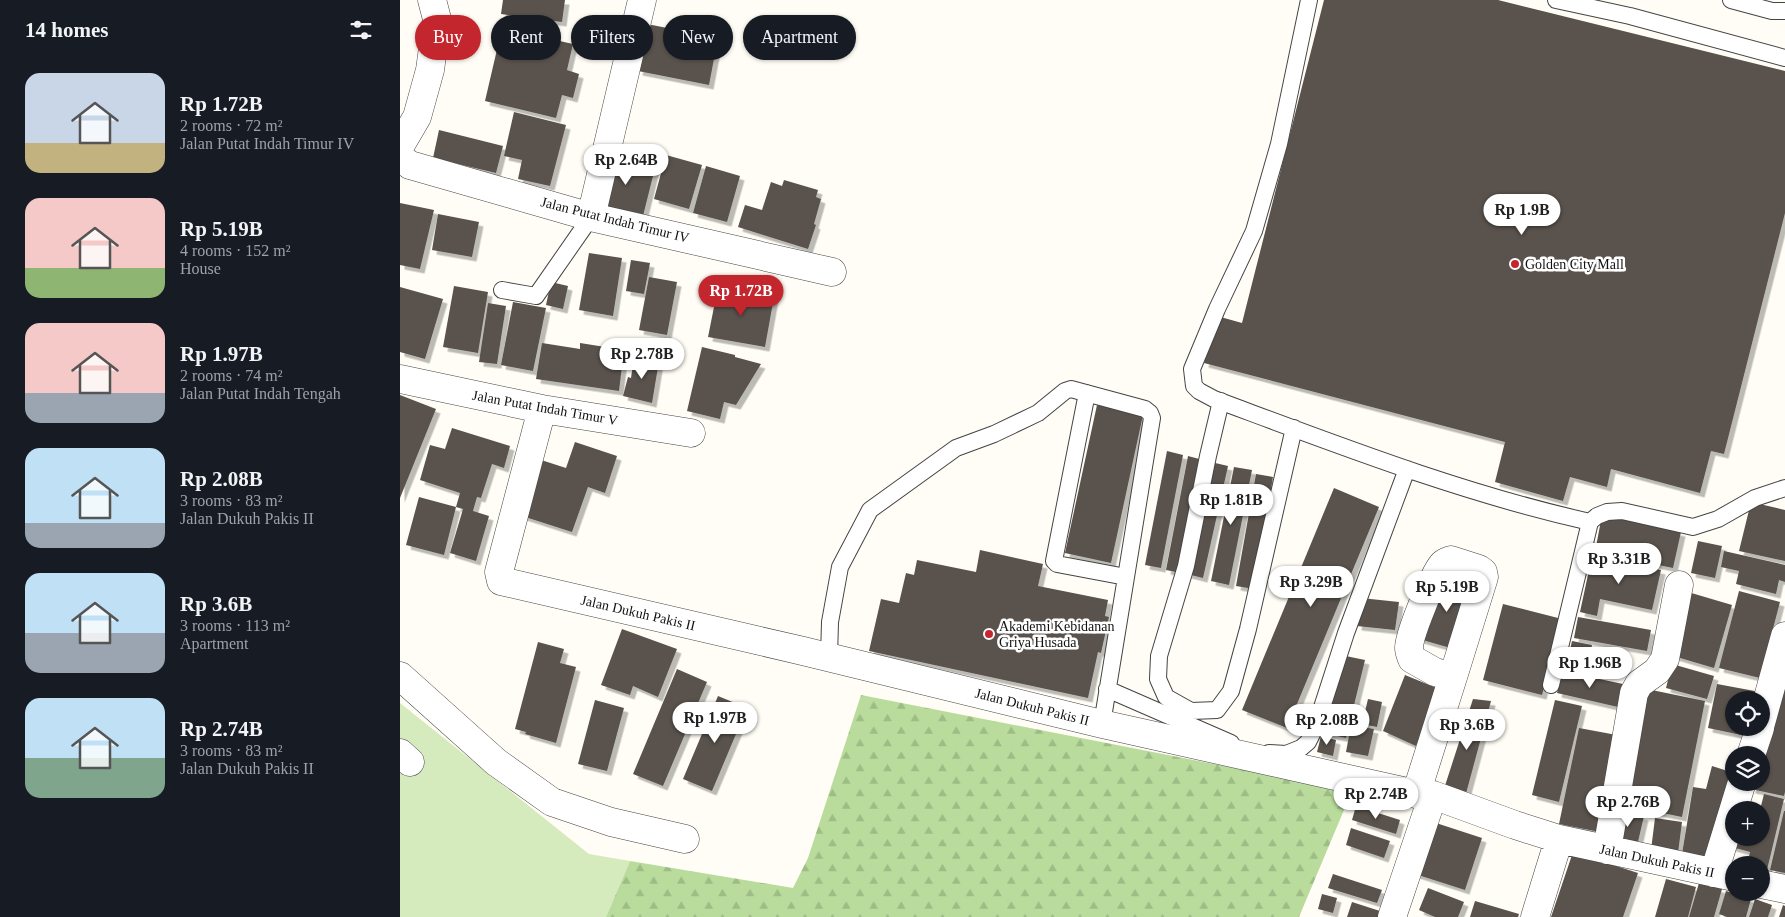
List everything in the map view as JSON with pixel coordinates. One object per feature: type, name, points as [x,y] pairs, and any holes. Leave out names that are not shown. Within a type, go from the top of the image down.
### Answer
[{"type":"street","points":[[400,146],[417,117],[430,70],[437,19],[432,0]]},
{"type":"street","points":[[591,217],[642,0]]},
{"type":"street","name":"Jalan Putat Indah Timur IV","points":[[400,158],[410,165],[591,217],[832,272]]},
{"type":"street","name":"Jalan Putat Indah Timur V","points":[[400,379],[542,410],[691,433]]},
{"type":"street","name":"Jalan Dukuh Pakis II","points":[[542,410],[499,572],[500,581],[829,657],[1102,724],[1424,795],[1558,839],[1724,875]]},
{"type":"street","points":[[1392,917],[1453,677],[1484,577],[1480,569],[1451,560],[1442,566],[1431,588],[1412,631],[1409,649],[1412,660],[1435,672],[1453,677]]},
{"type":"street","points":[[1607,850],[1634,693],[1639,684],[1657,671],[1665,660],[1679,585]]},
{"type":"street","points":[[1770,691],[1785,636]]},
{"type":"street","points":[[400,676],[496,762],[552,802],[611,822],[685,839]]},
{"type":"street","points":[[1724,875],[1740,791]]},
{"type":"street","points":[[1535,917],[1558,839]]},
{"type":"street","points":[[1770,886],[1785,889]]},
{"type":"lane","points":[[1309,0],[1278,144],[1254,231],[1192,369],[1194,386],[1199,391],[1221,401],[1472,492],[1540,511],[1590,522]]},
{"type":"lane","points":[[1556,0],[1630,16],[1785,58]]},
{"type":"lane","points":[[1731,0],[1772,11],[1785,11]]},
{"type":"lane","points":[[502,290],[536,296],[591,217]]},
{"type":"lane","points":[[829,657],[830,622],[840,567],[870,510],[956,448],[994,434],[1038,413],[1067,389],[1087,393],[1145,409],[1152,418],[1102,724]]},
{"type":"lane","points":[[1087,393],[1054,561],[1057,564],[1126,577]]},
{"type":"lane","points":[[1221,401],[1186,566],[1159,656],[1158,679],[1166,697],[1191,711],[1217,710],[1231,691],[1248,629],[1294,428]]},
{"type":"lane","points":[[1108,690],[1229,742],[1272,753],[1286,754],[1301,748],[1308,742],[1316,726],[1346,633],[1407,469]]},
{"type":"lane","points":[[1551,685],[1590,522],[1597,516],[1607,512],[1622,511],[1693,527],[1718,520],[1755,498],[1785,488]]},
{"type":"green space","points":[[861,695],[1352,791],[1299,917],[606,917],[630,861],[793,888],[808,858]]},
{"type":"green space","points":[[400,703],[589,854],[630,861],[606,917],[400,917]]},
{"type":"building","points":[[503,0],[565,0],[562,22],[561,15],[501,14]]},
{"type":"building","name":"Golden City Mall","points":[[1324,0],[1498,0],[1785,71],[1785,213],[1724,454],[1711,451],[1700,493],[1611,469],[1607,487],[1570,477],[1563,501],[1495,482],[1505,442],[1204,363],[1217,316],[1242,323]]},
{"type":"building","points":[[653,25],[663,27],[663,60],[714,60],[709,85],[638,71],[640,60],[653,60]]},
{"type":"building","points":[[561,41],[571,44],[567,70],[579,74],[573,98],[562,95],[556,118],[485,101],[495,60],[561,60]]},
{"type":"building","points":[[514,112],[566,125],[550,186],[518,179],[522,160],[504,156]]},
{"type":"building","points":[[439,130],[503,146],[496,173],[433,158]]},
{"type":"building","points":[[666,155],[702,165],[689,209],[654,199]]},
{"type":"building","points":[[608,157],[655,168],[643,216],[597,205]]},
{"type":"building","points":[[706,166],[740,176],[727,222],[693,213]]},
{"type":"building","points":[[784,180],[818,190],[816,197],[821,199],[814,224],[816,225],[808,249],[738,227],[745,205],[762,210],[771,182],[782,186]]},
{"type":"building","points":[[400,203],[434,210],[420,269],[400,265]]},
{"type":"building","points":[[438,214],[479,222],[472,257],[432,250]]},
{"type":"building","points":[[589,253],[622,258],[613,316],[579,310]]},
{"type":"building","points":[[631,260],[650,263],[644,294],[626,291]]},
{"type":"building","points":[[649,277],[677,282],[667,335],[639,330]]},
{"type":"building","points":[[551,282],[568,286],[563,309],[546,305]]},
{"type":"building","points":[[454,286],[488,292],[478,353],[443,347]]},
{"type":"building","points":[[400,287],[443,299],[425,359],[400,352]]},
{"type":"building","points":[[718,287],[774,297],[765,347],[708,337]]},
{"type":"building","points":[[513,302],[546,308],[533,371],[501,365]]},
{"type":"building","points":[[488,303],[506,306],[497,364],[479,362]]},
{"type":"building","points":[[542,343],[580,349],[580,343],[624,350],[619,391],[536,379]]},
{"type":"building","points":[[702,347],[761,364],[736,405],[724,402],[720,419],[687,411]]},
{"type":"building","points":[[634,357],[659,361],[652,403],[623,396],[628,377],[631,378]]},
{"type":"building","points":[[400,395],[436,409],[400,498]]},
{"type":"building","points":[[1097,405],[1143,415],[1111,563],[1065,553]]},
{"type":"building","points":[[452,428],[510,446],[504,468],[492,464],[481,498],[477,497],[473,511],[489,516],[476,561],[450,553],[463,509],[456,507],[460,493],[420,480],[430,445],[445,449]]},
{"type":"building","points":[[575,442],[617,456],[605,493],[588,487],[572,532],[519,515],[538,459],[566,468]]},
{"type":"building","points":[[1167,451],[1183,455],[1161,568],[1145,565]]},
{"type":"building","points":[[1188,456],[1203,460],[1181,573],[1166,570]]},
{"type":"building","points":[[1211,462],[1228,466],[1203,578],[1187,574]]},
{"type":"building","points":[[1234,467],[1252,470],[1229,585],[1211,581]]},
{"type":"building","points":[[1256,474],[1273,477],[1254,589],[1236,586]]},
{"type":"building","points":[[1334,488],[1379,507],[1287,728],[1242,710]]},
{"type":"building","points":[[419,497],[456,507],[444,555],[406,545]]},
{"type":"building","points":[[1751,502],[1785,510],[1785,561],[1739,551]]},
{"type":"building","points":[[1602,515],[1681,532],[1673,568],[1595,552]]},
{"type":"building","points":[[1698,541],[1722,546],[1715,578],[1691,573]]},
{"type":"building","name":"Akademi Kebidanan Griya Husada","points":[[980,550],[1043,564],[1038,586],[1108,600],[1105,616],[1109,617],[1101,653],[1098,652],[1088,698],[869,651],[881,599],[899,603],[906,573],[914,575],[917,560],[976,572]]},
{"type":"building","points":[[1724,551],[1785,565],[1785,582],[1779,580],[1776,594],[1736,584],[1739,571],[1721,567]]},
{"type":"building","points":[[1592,556],[1661,570],[1652,610],[1600,599],[1597,616],[1580,612]]},
{"type":"building","points":[[1441,577],[1473,587],[1454,649],[1419,639]]},
{"type":"building","points":[[1739,591],[1780,602],[1760,678],[1719,668]]},
{"type":"building","points":[[1688,592],[1732,605],[1714,668],[1670,655]]},
{"type":"building","points":[[1361,598],[1399,602],[1395,630],[1357,626]]},
{"type":"building","points":[[1503,604],[1562,619],[1542,695],[1483,680]]},
{"type":"building","points":[[1578,617],[1651,630],[1647,651],[1574,638]]},
{"type":"building","points":[[622,629],[677,649],[658,697],[633,686],[630,695],[601,685]]},
{"type":"building","points":[[1572,641],[1592,645],[1586,673],[1566,669]]},
{"type":"building","points":[[538,642],[564,649],[560,663],[576,667],[556,743],[525,734],[526,732],[515,729]]},
{"type":"building","points":[[1341,655],[1365,660],[1346,738],[1323,733]]},
{"type":"building","points":[[1672,664],[1714,676],[1707,699],[1666,688]]},
{"type":"building","points":[[1785,664],[1784,796],[1760,791],[1770,791],[1770,746],[1763,746],[1766,736],[1770,736],[1770,721]]},
{"type":"building","points":[[677,669],[707,682],[663,786],[633,774]]},
{"type":"building","points":[[1562,671],[1623,684],[1618,707],[1557,693]]},
{"type":"building","points":[[1405,675],[1439,689],[1416,746],[1383,731]]},
{"type":"building","points":[[1717,684],[1755,691],[1725,691],[1725,732],[1708,728]]},
{"type":"building","points":[[1642,688],[1705,701],[1682,817],[1618,804]]},
{"type":"building","points":[[718,696],[747,708],[712,791],[683,779]]},
{"type":"building","points":[[1368,699],[1382,702],[1377,727],[1362,724]]},
{"type":"building","points":[[1473,699],[1491,701],[1464,801],[1442,795]]},
{"type":"building","points":[[595,700],[624,708],[607,771],[578,764]]},
{"type":"building","points":[[1555,700],[1582,706],[1559,802],[1532,795]]},
{"type":"building","points":[[1351,725],[1374,729],[1368,756],[1346,752]]},
{"type":"building","points":[[1579,728],[1622,736],[1605,833],[1559,824]]},
{"type":"building","points":[[1321,736],[1336,740],[1333,756],[1317,752]]},
{"type":"building","points":[[1712,766],[1725,770],[1725,791],[1729,791],[1727,801],[1725,801],[1725,808],[1712,859],[1682,854],[1693,787],[1706,789]]},
{"type":"building","points":[[1764,794],[1784,799],[1770,857],[1749,856],[1750,852],[1728,846],[1770,846],[1770,801],[1762,801]]},
{"type":"building","points":[[1356,806],[1400,820],[1396,834],[1352,820]]},
{"type":"building","points":[[1618,811],[1644,816],[1637,846],[1611,841]]},
{"type":"building","points":[[1784,811],[1785,811],[1785,873],[1770,870]]},
{"type":"building","points":[[1655,818],[1682,822],[1678,853],[1651,850]]},
{"type":"building","points":[[1433,822],[1482,838],[1465,890],[1415,874]]},
{"type":"building","points":[[1351,828],[1390,841],[1384,858],[1346,845]]},
{"type":"building","points":[[1573,852],[1638,873],[1623,917],[1551,917]]},
{"type":"building","points":[[1333,874],[1382,890],[1377,903],[1328,888]]},
{"type":"building","points":[[1666,879],[1696,887],[1688,917],[1655,917]]},
{"type":"building","points":[[1699,883],[1722,889],[1714,917],[1689,917]]},
{"type":"building","points":[[1428,888],[1464,902],[1458,917],[1435,917],[1419,910]]},
{"type":"building","points":[[1322,894],[1337,898],[1333,913],[1318,909]]},
{"type":"building","points":[[1725,894],[1725,901],[1750,901],[1746,917],[1727,917],[1719,914]]},
{"type":"building","points":[[1475,901],[1519,914],[1518,917],[1470,917]]},
{"type":"building","points":[[1754,901],[1772,905],[1768,917],[1749,917]]},
{"type":"building","points":[[1352,902],[1383,912],[1382,917],[1347,917]]},
{"type":"building","points":[[1783,905],[1785,906],[1785,917],[1779,917]]},
{"type":"place","name":"Golden City Mall","points":[[1515,264]]},
{"type":"place","name":"Akademi Kebidanan Griya Husada","points":[[989,634]]}]
